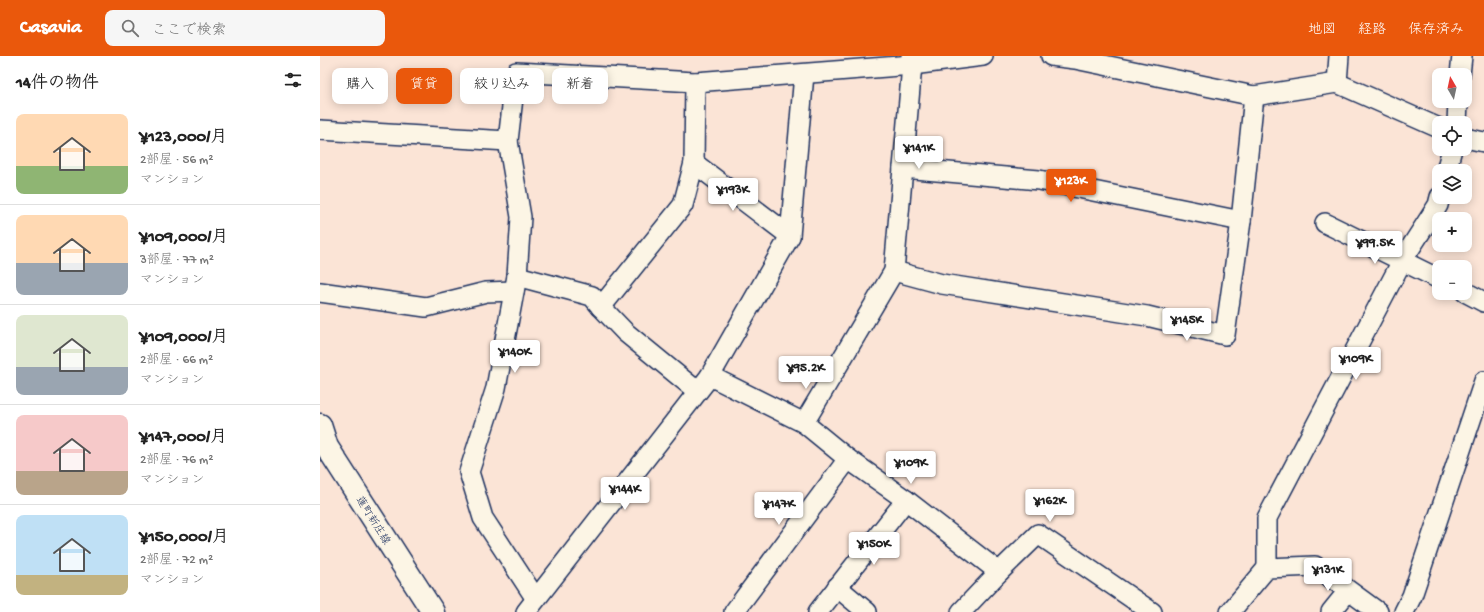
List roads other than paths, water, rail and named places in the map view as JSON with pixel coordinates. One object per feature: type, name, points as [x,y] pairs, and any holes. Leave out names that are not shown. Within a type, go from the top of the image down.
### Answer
[{"type":"main road","name":"蓮町新庄線","points":[[320,425],[327,447],[433,612]]},
{"type":"street","points":[[804,74],[790,236],[710,376],[531,605],[483,518],[469,472],[496,388],[516,283],[521,217],[508,141],[516,64],[695,82],[804,74],[912,60],[983,56]]},
{"type":"street","points":[[1050,56],[1075,59],[1254,96],[1337,83],[1432,125]]},
{"type":"street","points":[[1337,83],[1339,56]]},
{"type":"street","points":[[1461,68],[1462,56]]},
{"type":"street","points":[[804,424],[894,271],[904,168],[912,60]]},
{"type":"street","points":[[601,307],[683,206],[694,163],[695,82]]},
{"type":"street","points":[[894,271],[942,284],[1147,316],[1225,335],[1241,221],[1254,96]]},
{"type":"street","points":[[320,130],[508,141]]},
{"type":"street","points":[[1472,139],[1484,142]]},
{"type":"street","points":[[694,163],[790,236]]},
{"type":"street","points":[[904,168],[1039,180],[1241,221]]},
{"type":"street","points":[[1230,612],[1267,568],[1266,518],[1402,260],[1438,204]]},
{"type":"street","points":[[1325,223],[1432,275]]},
{"type":"street","points":[[320,292],[426,307],[516,283],[592,296],[625,332],[697,391]]},
{"type":"street","points":[[1472,296],[1484,302]]},
{"type":"street","points":[[710,376],[804,424],[848,459],[906,500],[999,572]]},
{"type":"street","points":[[1404,612],[1412,596],[1484,381]]},
{"type":"street","points":[[734,612],[848,459]]},
{"type":"street","points":[[818,612],[906,500]]},
{"type":"street","points":[[961,612],[1038,534],[1146,610]]},
{"type":"street","points":[[1267,568],[1315,566],[1378,612]]},
{"type":"street","points":[[837,588],[867,612]]},
{"type":"street","points":[[1331,612],[1348,591]]}]
